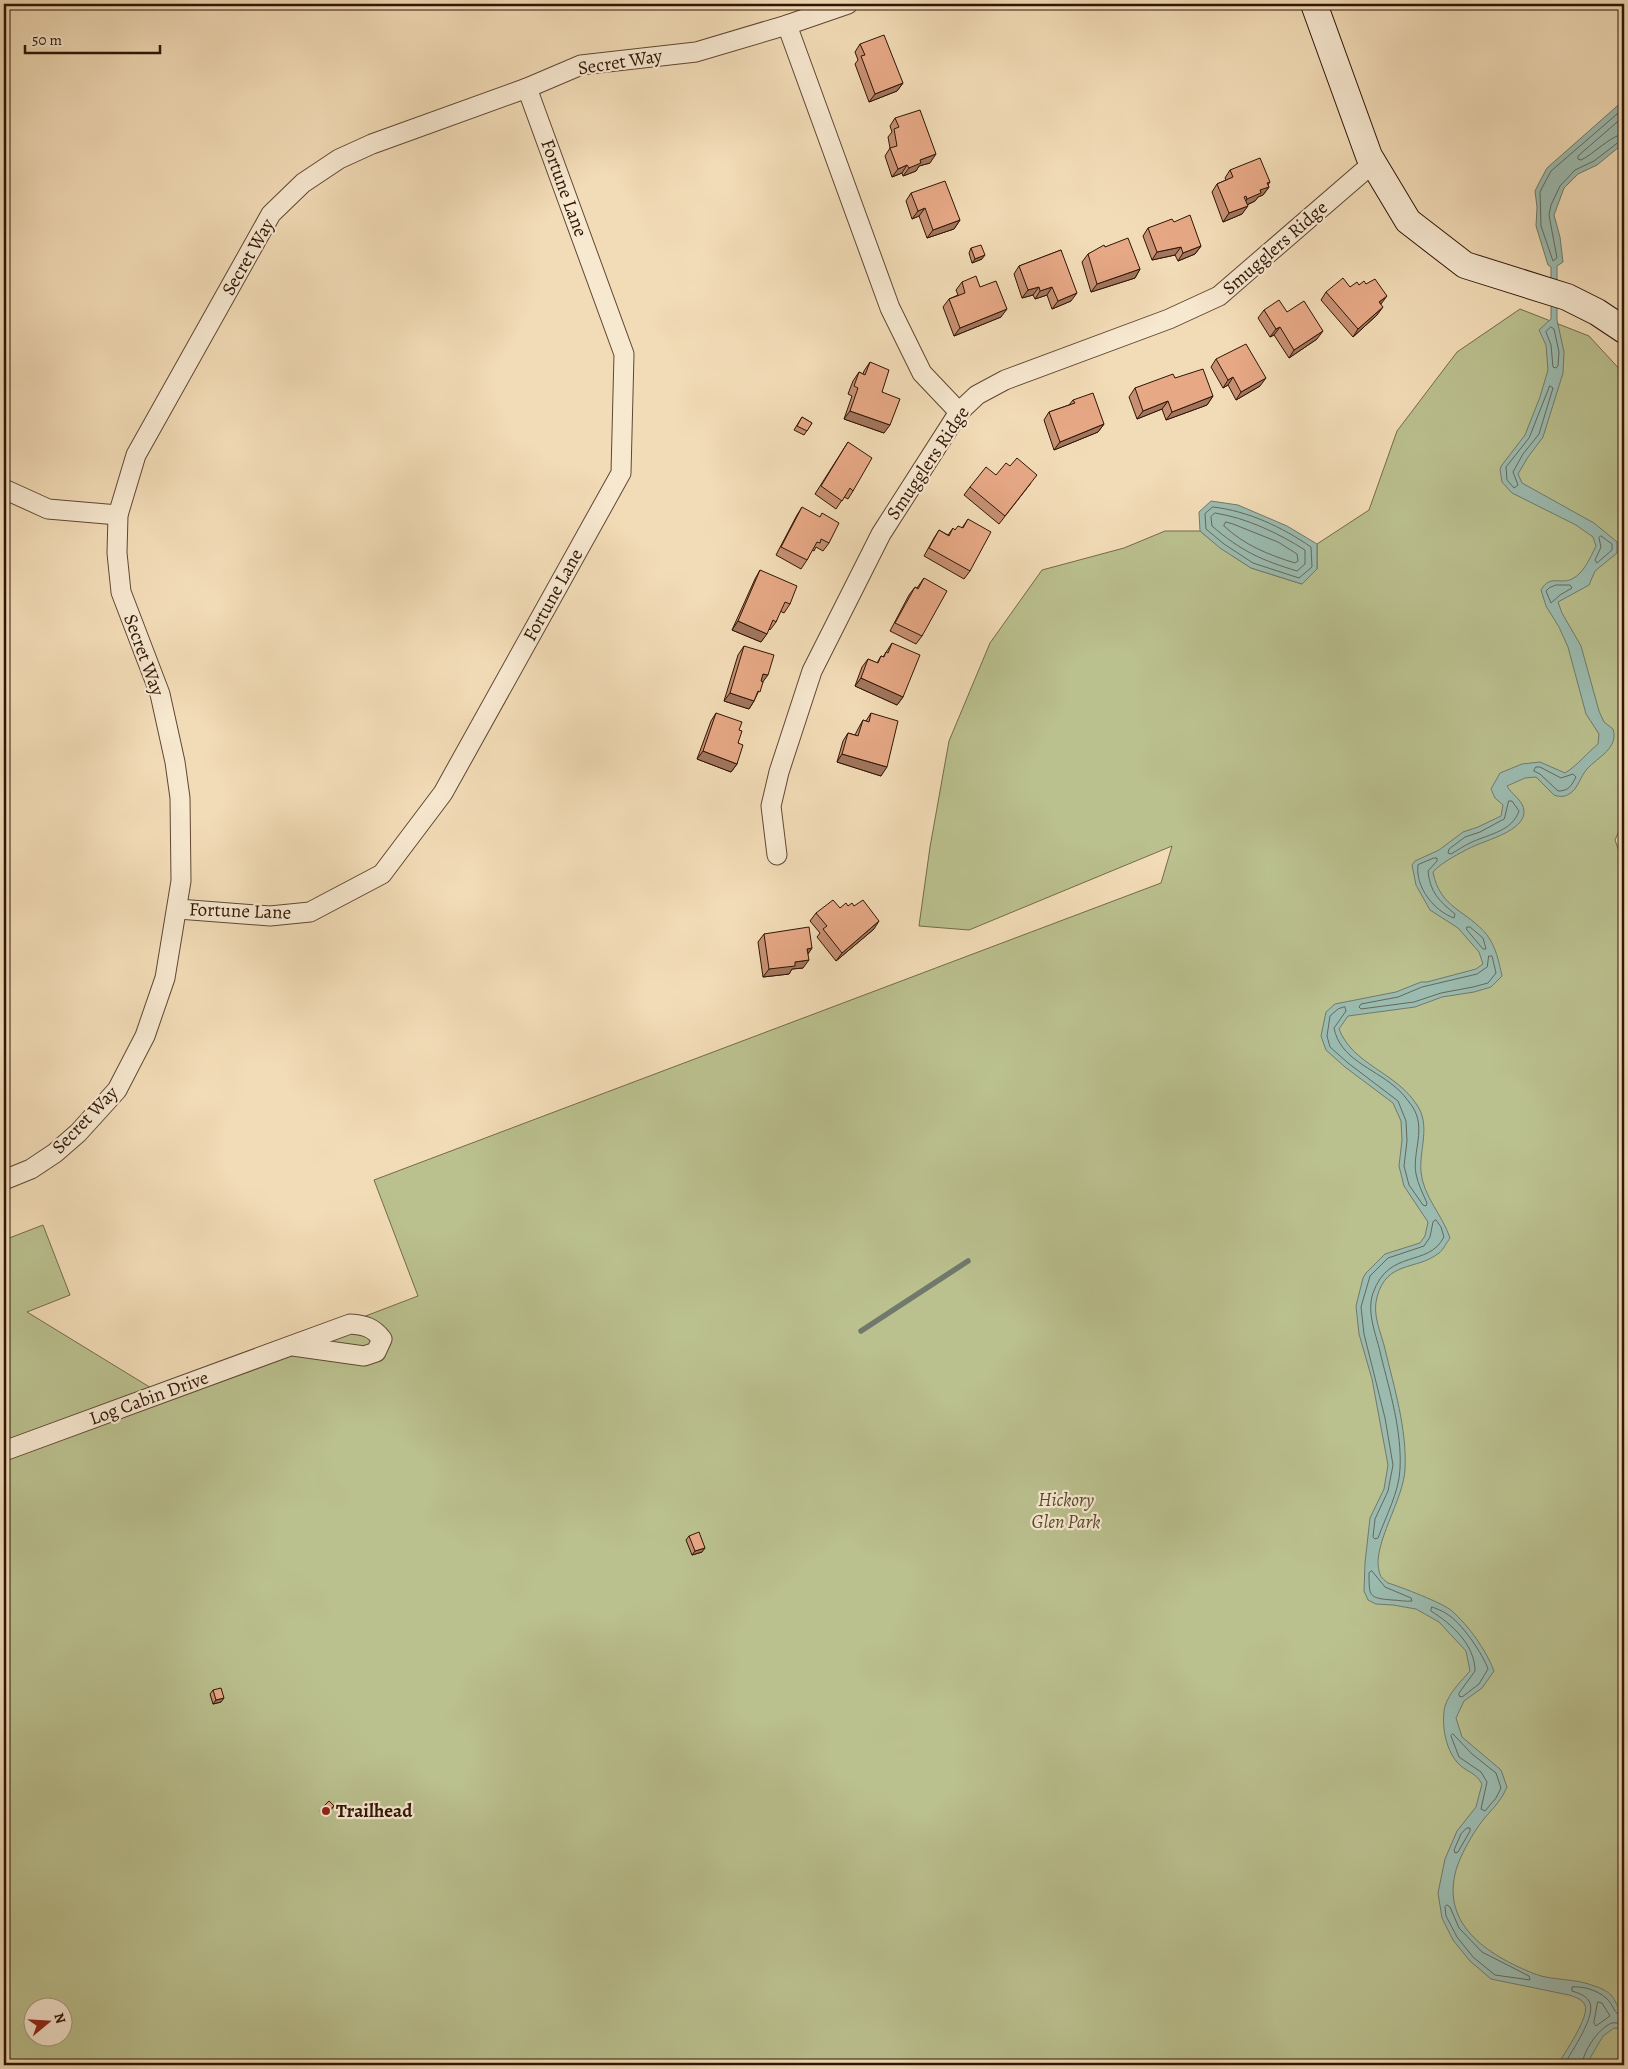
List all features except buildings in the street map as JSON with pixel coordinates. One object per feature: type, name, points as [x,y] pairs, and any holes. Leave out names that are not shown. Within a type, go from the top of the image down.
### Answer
[{"type":"street","name":"Secret Way","points":[[4,1180],[31,1169],[55,1153],[78,1133],[118,1090],[145,1036],[165,978],[178,909],[181,881],[180,798],[175,762],[160,694],[121,592],[117,552],[118,516],[136,455],[271,214],[303,183],[339,159],[372,144],[527,88],[581,65],[696,52],[787,25],[848,4]]},
{"type":"street","points":[[1314,4],[1369,156],[1408,221],[1466,265],[1567,297],[1597,312],[1624,330]]},
{"type":"street","points":[[787,25],[890,308],[922,373],[959,412]]},
{"type":"street","name":"Fortune Lane","points":[[178,909],[270,916],[310,912],[382,874],[443,793],[621,473],[624,354],[527,88]]},
{"type":"street","name":"Smugglers Ridge","points":[[777,855],[770,806],[779,772],[812,671],[881,534],[959,412],[977,395],[1004,380],[1170,319],[1219,296],[1373,163]]},
{"type":"street","points":[[4,489],[48,509],[118,516]]},
{"type":"street","name":"Log Cabin Drive","points":[[4,1451],[293,1346]]},
{"type":"green space","name":"Hickory Glen Park","points":[[1520,309],[1589,336],[1624,374],[1624,820],[1615,840],[1624,865],[1624,2065],[4,2065],[4,1240],[43,1225],[70,1295],[27,1312],[161,1394],[418,1296],[374,1180],[1161,883],[1172,846],[969,930],[919,926],[930,847],[949,741],[990,643],[1042,570],[1124,548],[1165,531],[1200,531],[1251,568],[1302,584],[1317,569],[1317,544],[1369,510],[1397,431],[1457,352]]},
{"type":"water","points":[[1624,100],[1624,143],[1597,165],[1578,174],[1564,188],[1554,215],[1560,237],[1563,262],[1557,266],[1557,320],[1564,352],[1563,373],[1543,437],[1518,474],[1522,483],[1594,523],[1617,542],[1617,553],[1595,571],[1589,585],[1558,602],[1562,613],[1581,646],[1599,711],[1604,722],[1613,729],[1613,742],[1606,752],[1587,769],[1575,789],[1567,795],[1554,795],[1536,777],[1525,778],[1507,786],[1523,807],[1523,818],[1518,824],[1504,834],[1457,855],[1433,872],[1442,894],[1448,902],[1479,927],[1493,944],[1502,976],[1491,987],[1474,992],[1442,997],[1415,1007],[1348,1016],[1339,1029],[1354,1051],[1398,1084],[1417,1105],[1421,1113],[1424,1129],[1421,1163],[1423,1181],[1429,1198],[1450,1238],[1439,1253],[1430,1259],[1403,1268],[1388,1277],[1377,1297],[1376,1310],[1399,1408],[1405,1454],[1405,1469],[1400,1494],[1380,1548],[1378,1560],[1380,1573],[1382,1578],[1388,1583],[1431,1600],[1452,1611],[1476,1639],[1494,1671],[1482,1688],[1464,1701],[1456,1718],[1462,1737],[1501,1770],[1507,1787],[1498,1803],[1477,1828],[1460,1859],[1453,1885],[1454,1903],[1460,1920],[1471,1934],[1500,1957],[1535,1974],[1549,1978],[1587,1983],[1601,1988],[1611,1995],[1624,2013],[1624,2029],[1614,2028],[1603,2036],[1586,2065],[1558,2065],[1584,2018],[1586,2011],[1584,2003],[1578,1998],[1569,1995],[1491,1979],[1470,1961],[1453,1940],[1442,1918],[1438,1893],[1445,1859],[1457,1831],[1476,1807],[1482,1784],[1476,1776],[1460,1765],[1453,1756],[1447,1743],[1444,1727],[1445,1706],[1449,1696],[1470,1671],[1466,1651],[1439,1622],[1416,1609],[1376,1604],[1368,1600],[1364,1591],[1370,1518],[1384,1489],[1388,1465],[1372,1379],[1359,1334],[1356,1306],[1366,1273],[1385,1254],[1420,1243],[1425,1236],[1428,1222],[1404,1186],[1399,1166],[1402,1140],[1401,1121],[1393,1103],[1345,1067],[1326,1050],[1321,1036],[1326,1012],[1335,1004],[1396,992],[1421,982],[1476,969],[1483,964],[1479,952],[1458,928],[1430,910],[1416,885],[1412,865],[1415,861],[1439,850],[1463,832],[1501,816],[1503,805],[1495,798],[1491,789],[1500,773],[1522,764],[1540,762],[1565,773],[1598,744],[1599,734],[1586,714],[1568,647],[1559,627],[1546,606],[1541,590],[1548,582],[1568,581],[1580,573],[1596,546],[1593,537],[1576,525],[1512,493],[1502,482],[1500,469],[1525,435],[1548,370],[1546,345],[1539,330],[1551,319],[1551,267],[1548,265],[1536,226],[1537,207],[1535,191],[1547,168]]},
{"type":"water","points":[[1211,501],[1238,505],[1287,526],[1317,544],[1317,569],[1302,584],[1251,568],[1220,548],[1200,531],[1199,512]]},
{"type":"waterway","points":[[861,1331],[968,1261]]},
{"type":"place","name":"Trailhead","points":[[326,1811]]}]
